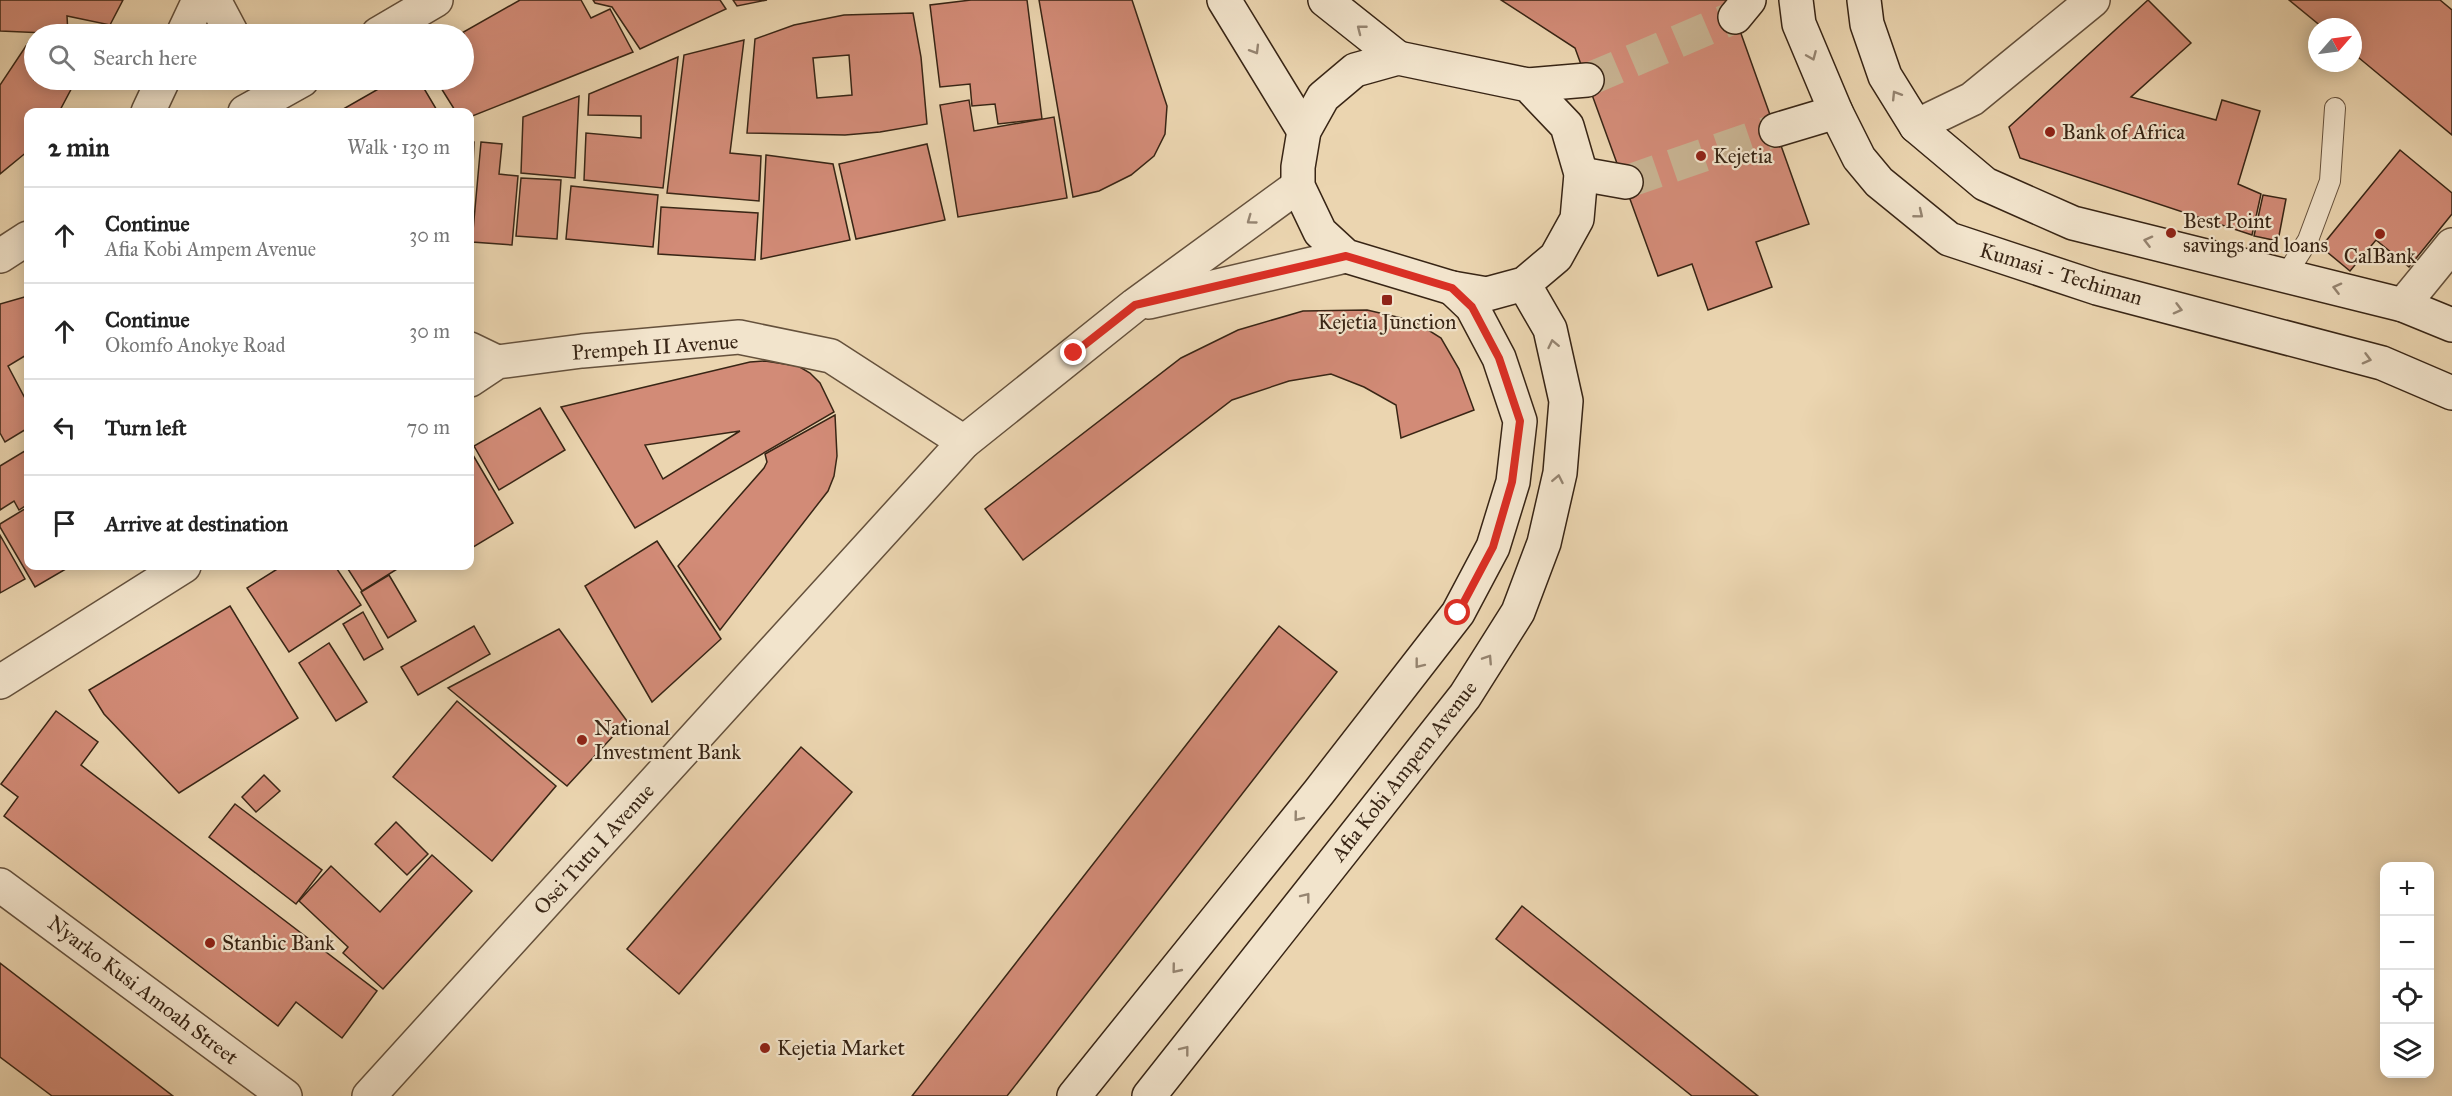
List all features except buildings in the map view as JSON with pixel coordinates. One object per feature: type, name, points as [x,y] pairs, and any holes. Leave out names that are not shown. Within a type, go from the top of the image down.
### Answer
[{"type":"main road","points":[[188,24],[199,0]]},
{"type":"main road","points":[[214,0],[227,24]]},
{"type":"main road","points":[[395,24],[436,0]]},
{"type":"main road","points":[[1224,0],[1304,130]]},
{"type":"main road","points":[[1325,0],[1398,58],[1528,85],[1587,80]]},
{"type":"main road","name":"Kumasi - Techiman","points":[[1796,0],[1799,24],[1836,112],[1859,158],[1879,182],[1949,239],[2097,288],[2382,363],[2452,393]]},
{"type":"main road","points":[[1864,0],[1868,24],[1885,76],[1916,126],[1985,183],[2073,223],[2403,305],[2452,325]]},
{"type":"main road","points":[[1916,126],[1972,99],[2093,0]]},
{"type":"main road","points":[[1398,58],[1355,70],[1323,97],[1304,130],[1298,167],[1298,186],[1320,232],[1346,256],[1452,288],[1487,294],[1524,284],[1556,257],[1577,219],[1581,174],[1567,126],[1528,85]]},
{"type":"main road","points":[[150,108],[158,90]]},
{"type":"main road","points":[[253,108],[284,90]]},
{"type":"main road","points":[[1776,130],[1836,112]]},
{"type":"main road","points":[[1581,174],[1626,182]]},
{"type":"main road","name":"Osei Tutu I Avenue","points":[[369,1096],[964,442],[1135,305],[1298,186]]},
{"type":"main road","points":[[2403,305],[2452,245]]},
{"type":"main road","points":[[1135,305],[1346,256]]},
{"type":"main road","name":"Afia Kobi Ampem Avenue","points":[[1149,1096],[1465,696],[1518,612],[1544,543],[1560,473],[1566,401],[1550,329],[1524,284]]},
{"type":"main road","points":[[1074,1096],[1318,792],[1458,613],[1493,547],[1512,482],[1520,421],[1494,348],[1472,307],[1452,288]]},
{"type":"main road","name":"Prempeh II Avenue","points":[[474,372],[483,355],[582,351],[739,337],[831,356],[964,442]]},
{"type":"main road","points":[[0,682],[178,570]]},
{"type":"main road","name":"Nyarko Kusi Amoah Street","points":[[0,885],[285,1096]]},
{"type":"lane","points":[[2286,275],[2308,240],[2330,181],[2335,108]]},
{"type":"tunnel","points":[[1587,80],[1735,17]]},
{"type":"tunnel","points":[[1626,182],[1776,130]]},
{"type":"place","name":"Bank of Africa","points":[[2050,132]]},
{"type":"place","name":"Kejetia","points":[[1701,156]]},
{"type":"place","name":"Best Point savings and loans","points":[[2171,233]]},
{"type":"place","name":"CalBank","points":[[2380,234]]},
{"type":"place","name":"Kejetia Junction","points":[[1387,300]]},
{"type":"place","name":"National Investment Bank","points":[[582,740]]},
{"type":"place","name":"Stanbic Bank","points":[[210,943]]},
{"type":"place","name":"Kejetia Market","points":[[765,1048]]},
{"type":"route","points":[[1074,353],[1135,305],[1346,256],[1452,288],[1472,307],[1499,358],[1520,421],[1512,482],[1493,547],[1458,613]]}]
